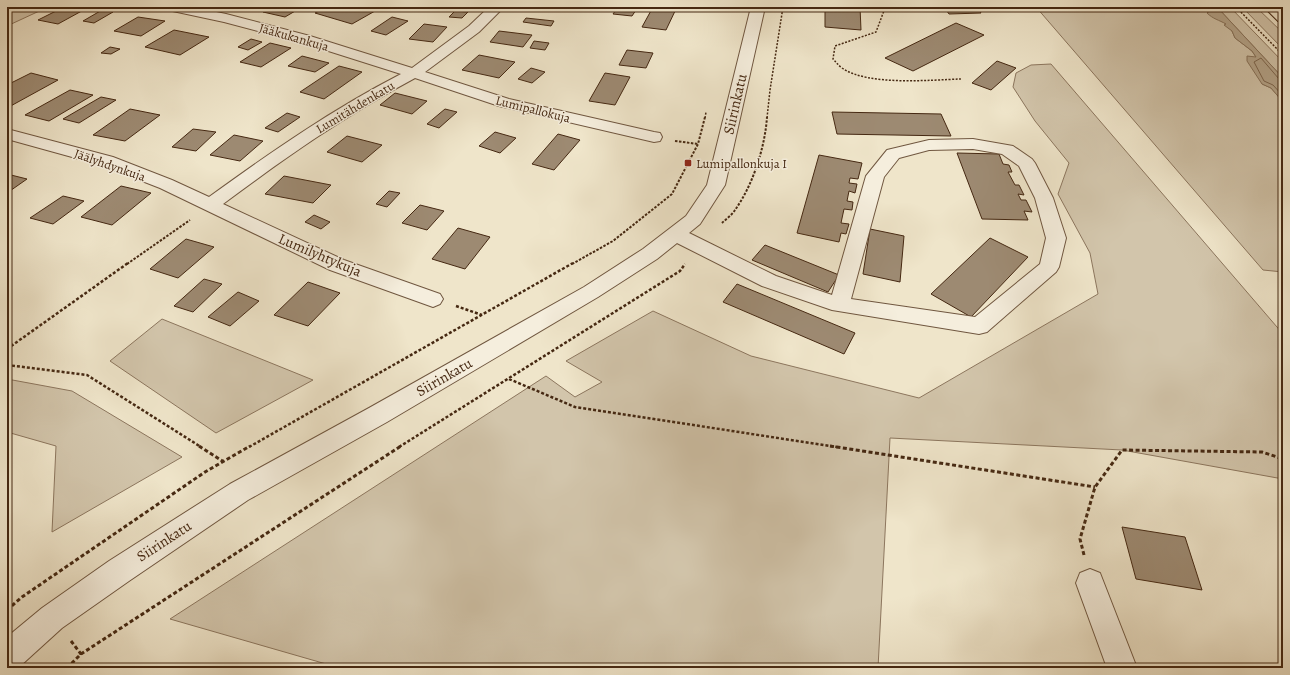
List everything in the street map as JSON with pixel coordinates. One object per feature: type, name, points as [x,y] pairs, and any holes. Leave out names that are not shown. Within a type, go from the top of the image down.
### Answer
[{"type":"highway","points":[[1271,7],[1283,18]]},
{"type":"street","name":"Jääkukankuja","points":[[173,7],[226,18],[305,39],[414,73]]},
{"type":"street","name":"Lumitähdenkatu","points":[[210,205],[288,148],[331,120],[374,94],[414,73],[474,29],[497,7]]},
{"type":"street","name":"Siirinkatu","points":[[7,657],[58,614],[119,571],[239,492],[384,411],[591,292],[650,254],[693,220],[716,185],[758,7]]},
{"type":"street","name":"Lumipallokuja","points":[[414,73],[505,103],[654,137]]},
{"type":"street","name":"Jäälyhdynkuja","points":[[7,134],[107,161],[166,184],[210,205]]},
{"type":"street","points":[[675,234],[769,281],[839,305],[979,326],[1049,267],[1056,238],[1044,198],[1026,163],[1007,150],[973,144],[929,145],[893,154],[875,176],[851,268],[839,305]]},
{"type":"street","name":"Lumilyhtykuja","points":[[210,205],[337,265],[433,299]]},
{"type":"street","points":[[1090,583],[1122,668]]},
{"type":"path","points":[[888,7],[884,7],[876,32],[835,46],[833,59],[842,68],[858,74],[884,79],[961,79]]},
{"type":"path","points":[[1236,7],[1283,55]]},
{"type":"path","points":[[7,610],[22,597],[205,472],[613,241],[672,194],[698,144],[708,106]]},
{"type":"path","points":[[7,348],[210,205]]},
{"type":"path","points":[[7,365],[87,375],[224,462]]},
{"type":"path","points":[[508,379],[575,407],[1095,487]]},
{"type":"path","points":[[1090,583],[1080,539],[1095,487],[1122,450],[1262,452],[1283,459]]},
{"type":"shaded area","points":[[7,7],[48,7],[7,26]]},
{"type":"shaded area","points":[[1036,7],[1207,7],[1211,10],[1207,13],[1227,24],[1235,38],[1252,51],[1256,57],[1262,84],[1271,88],[1283,102],[1283,272],[1263,270]]},
{"type":"shaded area","points":[[1217,7],[1230,7],[1283,62],[1283,78]]},
{"type":"shaded area","points":[[1242,7],[1256,7],[1283,33],[1283,49]]},
{"type":"shaded area","points":[[1051,64],[1283,334],[1283,479],[1122,450],[890,438],[878,668],[340,668],[170,619],[546,376],[575,397],[602,382],[566,361],[653,311],[751,356],[919,398],[1098,294],[1090,253],[1058,194],[1069,163],[1035,121],[1013,87],[1016,73],[1031,65]]},
{"type":"shaded area","points":[[162,319],[313,380],[216,433],[110,361]]},
{"type":"shaded area","points":[[7,379],[72,391],[182,457],[52,532],[56,446],[7,432]]},
{"type":"water","points":[[1207,7],[1217,7],[1283,78],[1283,102],[1271,88],[1262,84],[1247,61],[1247,56],[1256,57],[1252,51],[1235,38],[1232,31],[1224,25],[1226,24],[1207,13],[1211,10]]},
{"type":"building","points":[[64,7],[89,7],[58,24],[38,20]]},
{"type":"building","points":[[272,7],[302,7],[285,17],[263,12]]},
{"type":"building","points":[[327,7],[362,7],[375,11],[352,24],[315,13]]},
{"type":"building","points":[[618,7],[638,7],[632,16],[613,14]]},
{"type":"building","points":[[653,7],[676,9],[666,30],[642,27]]},
{"type":"building","points":[[825,7],[860,7],[861,30],[825,27]]},
{"type":"building","points":[[944,7],[977,7],[981,13],[949,14]]},
{"type":"building","points":[[102,10],[113,12],[94,23],[83,21]]},
{"type":"building","points":[[455,11],[468,12],[462,18],[449,17]]},
{"type":"building","points":[[138,17],[165,21],[141,36],[114,31]]},
{"type":"building","points":[[392,17],[408,21],[386,35],[371,31]]},
{"type":"building","points":[[526,18],[554,21],[551,26],[523,22]]},
{"type":"building","points":[[956,23],[984,35],[913,71],[885,58]]},
{"type":"building","points":[[424,24],[447,27],[433,42],[409,39]]},
{"type":"building","points":[[174,30],[209,37],[180,55],[145,47]]},
{"type":"building","points":[[499,31],[532,35],[523,47],[490,42]]},
{"type":"building","points":[[251,39],[262,42],[248,50],[238,47]]},
{"type":"building","points":[[534,41],[549,43],[545,50],[530,48]]},
{"type":"building","points":[[270,43],[291,48],[261,67],[240,62]]},
{"type":"building","points":[[110,47],[120,49],[111,54],[101,53]]},
{"type":"building","points":[[627,50],[653,53],[646,68],[619,65]]},
{"type":"building","points":[[479,55],[515,62],[499,78],[462,70]]},
{"type":"building","points":[[302,56],[329,63],[315,72],[288,66]]},
{"type":"building","points":[[997,61],[1016,68],[991,90],[972,83]]},
{"type":"building","points":[[339,66],[362,72],[324,99],[300,92]]},
{"type":"building","points":[[531,68],[545,72],[532,83],[518,79]]},
{"type":"building","points":[[31,73],[58,80],[7,108],[7,85]]},
{"type":"building","points":[[605,73],[630,77],[615,105],[589,101]]},
{"type":"building","points":[[70,90],[93,95],[49,121],[25,115]]},
{"type":"building","points":[[395,93],[427,101],[412,114],[380,105]]},
{"type":"building","points":[[101,97],[116,100],[79,123],[63,119]]},
{"type":"building","points":[[130,109],[160,115],[125,141],[93,135]]},
{"type":"building","points":[[445,109],[457,112],[439,128],[427,124]]},
{"type":"building","points":[[832,112],[941,114],[951,136],[837,134]]},
{"type":"building","points":[[287,113],[300,117],[278,132],[265,128]]},
{"type":"building","points":[[193,129],[216,132],[196,151],[172,147]]},
{"type":"building","points":[[495,132],[516,138],[500,153],[479,146]]},
{"type":"building","points":[[558,134],[580,140],[554,170],[532,164]]},
{"type":"building","points":[[234,135],[263,141],[240,161],[210,155]]},
{"type":"building","points":[[347,136],[382,145],[362,162],[327,152]]},
{"type":"building","points":[[957,153],[999,154],[1003,164],[1009,165],[1012,172],[1008,172],[1015,185],[1019,185],[1024,195],[1018,194],[1021,200],[1026,200],[1032,212],[1024,211],[1028,220],[982,219]]},
{"type":"building","points":[[819,155],[862,163],[858,179],[850,178],[849,183],[857,184],[855,193],[849,191],[847,201],[853,202],[852,210],[844,209],[841,223],[849,224],[846,234],[841,233],[839,242],[797,233]]},
{"type":"building","points":[[7,174],[27,179],[7,193]]},
{"type":"building","points":[[284,176],[331,185],[313,203],[265,194]]},
{"type":"building","points":[[121,186],[151,193],[112,225],[81,217]]},
{"type":"building","points":[[389,191],[400,193],[387,207],[376,204]]},
{"type":"building","points":[[63,196],[84,201],[53,224],[30,218]]},
{"type":"building","points":[[420,205],[444,211],[427,230],[402,223]]},
{"type":"building","points":[[314,215],[330,222],[321,229],[305,222]]},
{"type":"building","points":[[458,228],[490,237],[465,269],[432,259]]},
{"type":"building","points":[[870,229],[904,236],[900,282],[863,274]]},
{"type":"building","points":[[990,238],[1028,257],[971,317],[931,294]]},
{"type":"building","points":[[186,239],[214,247],[178,278],[150,269]]},
{"type":"building","points":[[765,245],[839,275],[828,292],[752,260]]},
{"type":"building","points":[[204,279],[222,284],[193,312],[174,306]]},
{"type":"building","points":[[308,282],[340,293],[308,326],[274,315]]},
{"type":"building","points":[[737,284],[855,333],[844,354],[723,302]]},
{"type":"building","points":[[238,292],[259,301],[230,326],[208,317]]},
{"type":"building","points":[[1122,527],[1185,537],[1202,590],[1136,579]]},
{"type":"place","name":"Lumipallonkuja I","points":[[688,163]]}]
